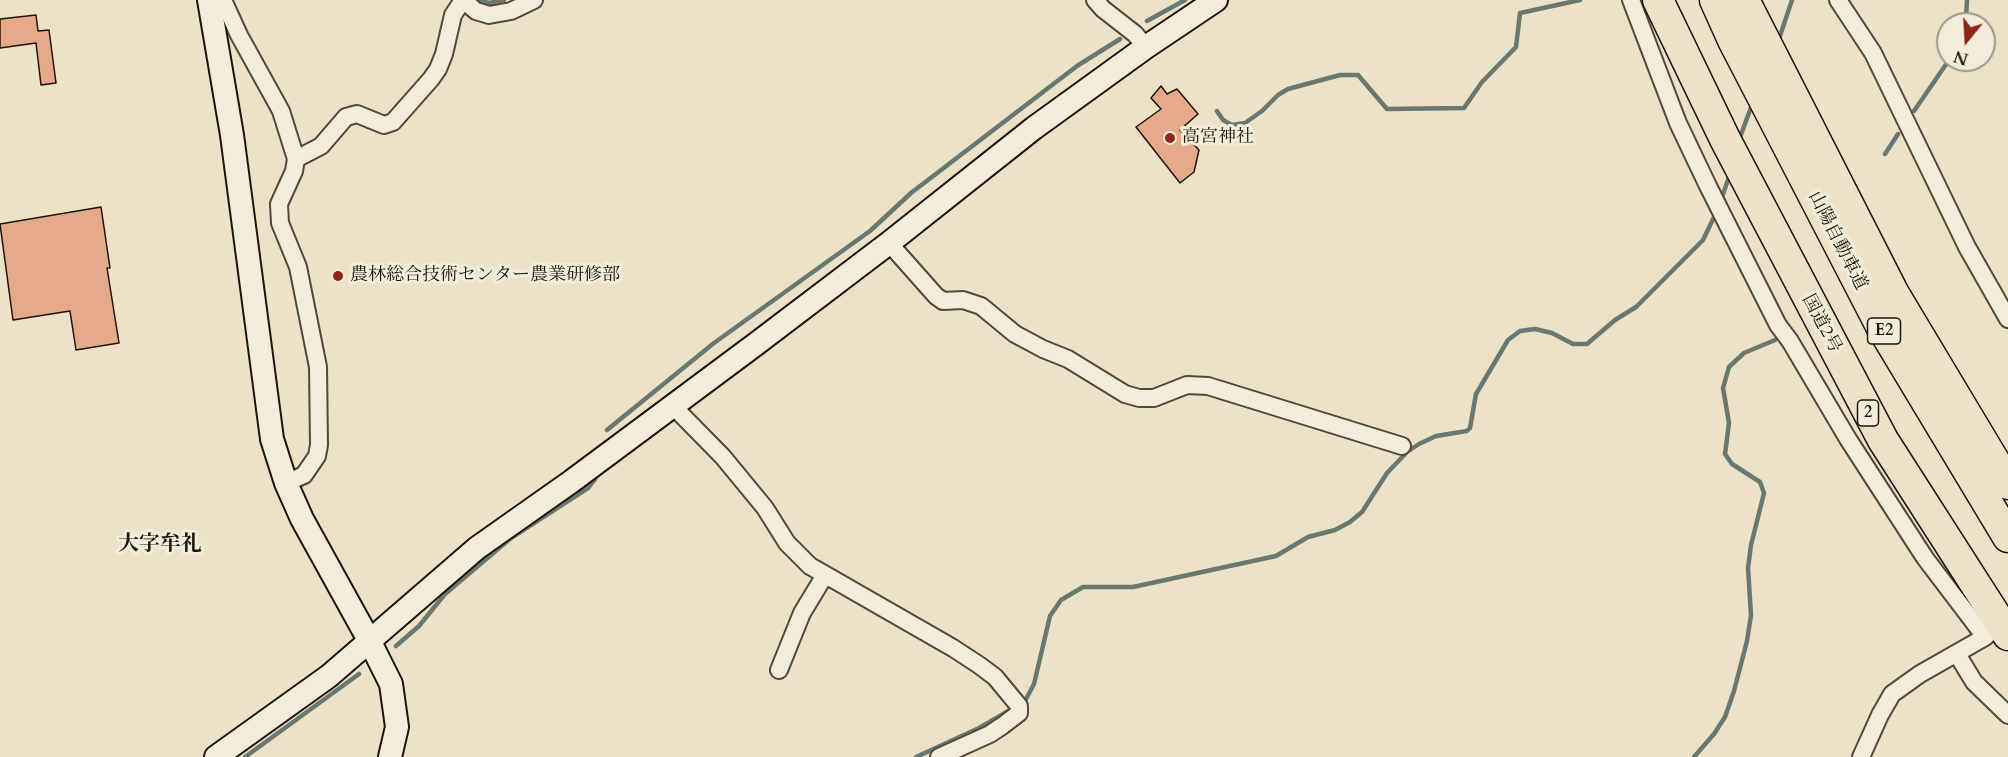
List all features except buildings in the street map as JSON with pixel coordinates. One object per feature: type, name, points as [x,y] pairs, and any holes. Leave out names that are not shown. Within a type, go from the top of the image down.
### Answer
[{"type":"highway","name":"国道2号","points":[[1658,0],[1725,139],[1883,440],[2000,629]]},
{"type":"highway","name":"山陽自動車道","points":[[1715,0],[1733,40],[1881,326],[2008,537]]},
{"type":"highway","name":"山陽自動車道","points":[[1744,0],[1894,294],[2008,484]]},
{"type":"street","points":[[209,0],[232,135],[272,439],[286,483],[319,553],[370,642],[391,684],[398,727],[390,757]]},
{"type":"street","points":[[223,0],[239,35],[281,111],[296,159],[294,171],[279,204],[280,223],[298,267],[318,367],[320,446],[317,456],[304,475],[286,483]]},
{"type":"street","points":[[296,159],[321,146],[346,117],[357,114],[384,125],[393,122],[438,69],[453,15],[463,0],[476,11],[489,15],[509,6],[534,0]]},
{"type":"street","points":[[1095,0],[1135,34],[1146,47]]},
{"type":"street","points":[[226,754],[329,676],[477,548],[673,406],[889,243],[1034,128],[1146,47],[1216,0]]},
{"type":"street","points":[[1631,0],[1678,123],[1778,325],[1925,558],[2000,629],[1920,674],[1892,694],[1861,757]]},
{"type":"street","points":[[1838,0],[1873,53],[1967,247],[2008,318]]},
{"type":"street","points":[[889,243],[943,301],[963,300],[981,306],[1015,334],[1068,359],[1125,394],[1139,398],[1154,398],[1187,385],[1208,386],[1402,446]]},
{"type":"street","points":[[673,406],[723,457],[765,508],[798,556],[825,575],[979,665],[995,677],[1019,706],[1019,713],[990,734],[939,757]]},
{"type":"street","points":[[779,670],[802,613],[825,575]]},
{"type":"street","points":[[1957,654],[1974,682],[2008,715]]},
{"type":"waterway","points":[[479,0],[489,3],[504,0]]},
{"type":"waterway","points":[[1147,21],[1185,0]]},
{"type":"waterway","points":[[1217,111],[1223,120],[1232,125],[1245,123],[1288,89],[1340,75],[1358,75],[1387,109],[1464,108],[1482,82],[1516,47],[1520,13],[1580,0]]},
{"type":"waterway","points":[[1778,42],[1792,0]]},
{"type":"waterway","points":[[1966,12],[1967,0]]},
{"type":"waterway","points":[[607,430],[714,343],[870,231],[911,193],[1077,66],[1120,39]]},
{"type":"waterway","points":[[1914,111],[1941,72]]},
{"type":"waterway","points":[[1739,140],[1753,102]]},
{"type":"waterway","points":[[1885,154],[1898,134]]},
{"type":"waterway","points":[[1721,200],[1730,174]]},
{"type":"waterway","points":[[1026,699],[1034,684],[1050,616],[1061,600],[1083,587],[1133,587],[1276,556],[1308,537],[1335,530],[1350,522],[1362,512],[1387,473],[1407,452],[1436,436],[1467,431],[1470,428],[1476,394],[1508,340],[1520,331],[1535,329],[1552,333],[1573,344],[1587,344],[1615,320],[1636,307],[1703,240],[1716,213]]},
{"type":"waterway","points":[[1694,757],[1725,717],[1734,691],[1751,615],[1748,568],[1751,545],[1764,493],[1760,482],[1732,464],[1725,454],[1729,423],[1723,388],[1729,367],[1744,353],[1775,340]]},
{"type":"waterway","points":[[396,646],[419,626],[445,594],[511,538],[588,488],[595,479]]},
{"type":"waterway","points":[[245,757],[359,674]]},
{"type":"waterway","points":[[916,757],[979,728],[1010,710]]},
{"type":"place","name":"高宮神社","points":[[1170,138]]},
{"type":"place","name":"農林総合技術センター農業研修部","points":[[338,276]]},
{"type":"district","name":"大字牟礼","points":[[160,545]]}]
